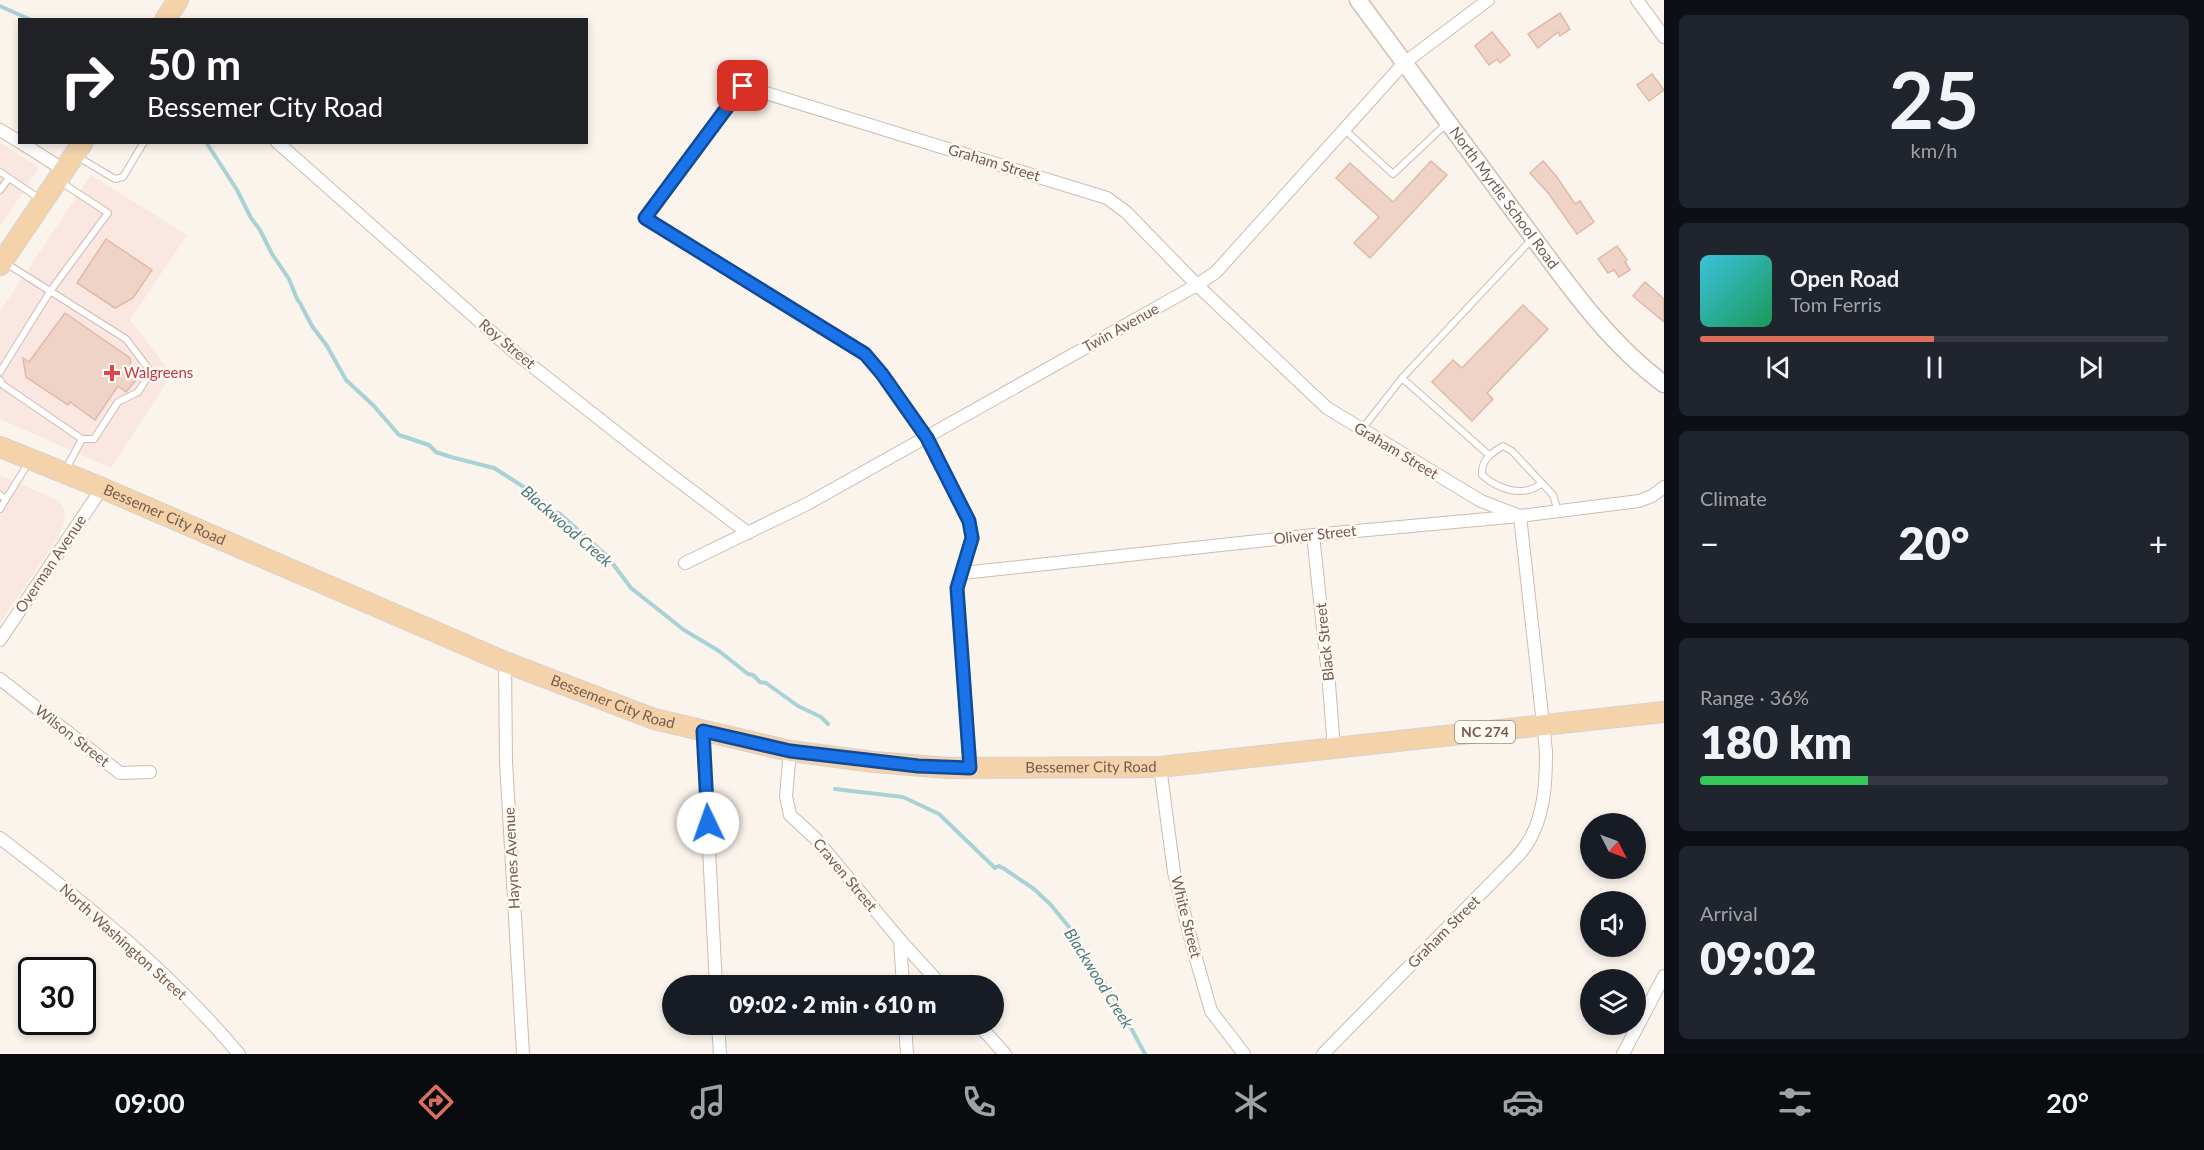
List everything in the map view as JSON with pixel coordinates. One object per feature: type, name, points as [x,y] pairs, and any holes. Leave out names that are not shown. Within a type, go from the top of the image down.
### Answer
[{"type":"main road","name":"North Myrtle School Road","points":[[1358,0],[1603,328],[1648,373],[1664,384]]},
{"type":"main road","points":[[1,262],[70,162]]},
{"type":"main road","name":"Bessemer City Road","points":[[0,447],[102,488],[505,662],[654,719],[790,751],[907,765],[970,768],[1160,767],[1664,712]]},
{"type":"street","name":"Twin Avenue","points":[[685,563],[807,504],[1197,285],[1216,272],[1404,63],[1488,0]]},
{"type":"street","points":[[1637,0],[1664,37]]},
{"type":"street","name":"Graham Street","points":[[927,438],[882,374],[865,354],[645,218],[743,86],[1107,198],[1126,212],[1197,285],[1327,408],[1481,501],[1520,516],[1546,751],[1546,785],[1532,836],[1523,849],[1323,1054]]},
{"type":"street","points":[[0,130],[18,141]]},
{"type":"street","points":[[25,144],[70,162]]},
{"type":"street","name":"Roy Street","points":[[279,144],[513,351],[747,533]]},
{"type":"street","points":[[927,438],[969,521],[972,538],[957,588],[970,768]]},
{"type":"street","name":"Oliver Street","points":[[963,573],[1313,535],[1520,516],[1639,501],[1652,496],[1664,487]]},
{"type":"street","name":"Overman Avenue","points":[[0,640],[102,488]]},
{"type":"street","name":"Black Street","points":[[1313,535],[1334,749]]},
{"type":"street","name":"Haynes Avenue","points":[[505,662],[506,762],[523,1054]]},
{"type":"street","name":"Wilson Street","points":[[0,679],[120,773],[150,772]]},
{"type":"street","points":[[703,731],[715,975]]},
{"type":"street","name":"Craven Street","points":[[790,751],[786,796],[790,815],[814,838],[932,975]]},
{"type":"street","name":"White Street","points":[[1160,767],[1174,872],[1211,1011],[1244,1054]]},
{"type":"street","name":"North Washington Street","points":[[0,838],[77,897],[129,942],[224,1036],[239,1054]]},
{"type":"street","points":[[900,940],[902,975]]},
{"type":"street","points":[[1623,1054],[1664,976]]},
{"type":"street","points":[[719,1035],[720,1054]]},
{"type":"street","points":[[906,1035],[907,1054]]},
{"type":"street","points":[[988,1035],[1005,1054]]},
{"type":"lane","points":[[1344,129],[1393,174],[1448,122]]},
{"type":"lane","points":[[70,162],[116,179],[123,177],[143,145]]},
{"type":"lane","points":[[0,372],[51,290],[108,213],[70,162]]},
{"type":"lane","points":[[0,172],[43,201]]},
{"type":"lane","points":[[0,190],[9,178]]},
{"type":"lane","points":[[1361,430],[1402,378],[1533,237]]},
{"type":"lane","points":[[0,380],[3,385],[82,439],[94,439],[118,402],[138,392],[151,372],[126,339],[51,290],[1,262]]},
{"type":"lane","points":[[1402,378],[1489,455]]},
{"type":"lane","points":[[64,472],[82,439]]},
{"type":"lane","points":[[1541,484],[1525,491],[1502,489],[1482,475],[1481,468],[1489,455],[1503,446],[1512,451],[1553,495],[1558,511]]},
{"type":"lane","points":[[0,509],[3,497],[30,459]]},
{"type":"shaded area","points":[[0,142],[39,168],[0,226]]},
{"type":"shaded area","points":[[91,175],[187,235],[130,320],[172,374],[111,468],[0,419],[0,312]]},
{"type":"shaded area","points":[[0,475],[59,501],[65,511],[64,524],[57,539],[0,623]]},
{"type":"building","points":[[1560,13],[1570,29],[1560,36],[1558,32],[1538,48],[1528,34]]},
{"type":"building","points":[[1492,32],[1510,55],[1500,63],[1497,59],[1489,65],[1475,46]]},
{"type":"building","points":[[1652,74],[1664,90],[1649,101],[1637,85]]},
{"type":"building","points":[[1431,161],[1447,175],[1370,258],[1354,243],[1379,217],[1336,178],[1350,163],[1393,202]]},
{"type":"building","points":[[1543,161],[1575,204],[1580,201],[1594,222],[1577,234],[1549,194],[1530,173]]},
{"type":"building","points":[[106,239],[152,270],[133,298],[115,308],[77,283]]},
{"type":"building","points":[[1617,246],[1627,260],[1625,262],[1630,270],[1619,277],[1614,270],[1608,273],[1598,259]]},
{"type":"building","points":[[1645,282],[1664,299],[1664,322],[1633,296]]},
{"type":"building","points":[[1523,305],[1548,329],[1487,393],[1493,399],[1472,421],[1432,382],[1453,360],[1462,368]]},
{"type":"building","name":"Walgreens","points":[[65,313],[130,358],[132,374],[138,378],[126,392],[118,386],[95,420],[70,402],[68,405],[26,377],[23,358],[29,362]]},
{"type":"waterway","name":"Blackwood Creek","points":[[0,6],[27,18]]},
{"type":"waterway","name":"Blackwood Creek","points":[[207,144],[237,190],[272,254],[289,279],[312,326],[327,346],[346,380],[373,405],[399,435],[429,445],[436,452],[494,468],[532,492],[607,556],[631,588],[684,630],[719,651],[760,682],[766,683],[798,706],[821,717],[828,724]]},
{"type":"waterway","name":"Blackwood Creek","points":[[835,789],[903,797],[939,814],[995,868],[999,866],[1003,868],[1034,889],[1051,905],[1073,932],[1119,1006],[1145,1054]]},
{"type":"place","name":"Walgreens","points":[[112,373]]},
{"type":"route","points":[[708,823],[703,731],[790,751],[874,762],[970,768],[957,588],[972,538],[969,521],[927,438],[882,374],[865,354],[645,218],[743,86]]}]
